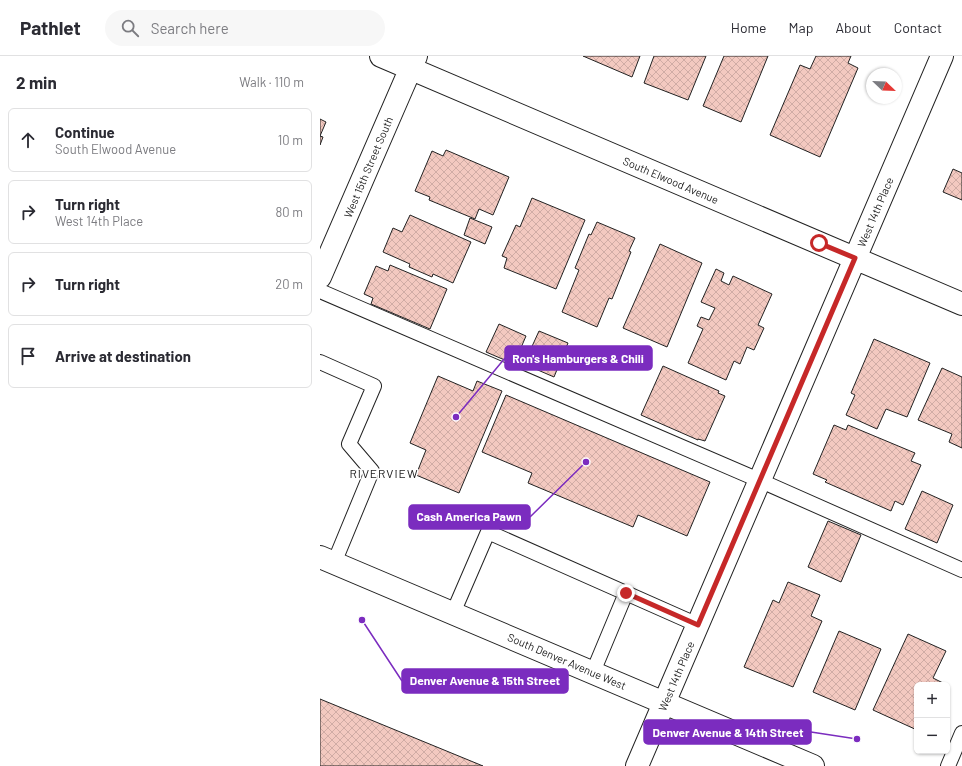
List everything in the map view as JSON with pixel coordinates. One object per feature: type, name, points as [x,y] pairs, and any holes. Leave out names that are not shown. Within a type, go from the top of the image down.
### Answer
[{"type":"street","name":"South Elwood Avenue","points":[[381,56],[413,62],[962,304]]},
{"type":"street","name":"West 14th Place","points":[[637,766],[761,481],[942,56]]},
{"type":"street","name":"West 15th Street South","points":[[320,278],[413,62]]},
{"type":"street","name":"South Denver Avenue West","points":[[327,560],[813,766]]},
{"type":"lane","points":[[320,291],[761,481],[962,570]]},
{"type":"lane","points":[[320,362],[374,386],[349,444],[372,471],[327,560]]},
{"type":"lane","points":[[453,613],[488,532],[698,625]]},
{"type":"lane","points":[[593,672],[626,593]]},
{"type":"lane","points":[[948,766],[962,733]]},
{"type":"building","points":[[583,56],[640,56],[632,77]]},
{"type":"building","points":[[654,56],[706,56],[688,100],[644,83]]},
{"type":"building","points":[[724,56],[768,56],[741,122],[703,106]]},
{"type":"building","points":[[816,56],[851,56],[848,63],[858,68],[820,157],[770,135],[800,65],[810,69]]},
{"type":"building","points":[[320,119],[326,122],[320,136]]},
{"type":"building","points":[[320,136],[323,137],[320,145]]},
{"type":"building","points":[[446,150],[509,177],[493,215],[479,209],[475,219],[429,200],[430,197],[415,191],[432,151],[443,156]]},
{"type":"building","points":[[953,169],[962,173],[962,200],[943,192]]},
{"type":"building","points":[[532,198],[585,220],[556,289],[504,268],[507,258],[502,256],[516,225],[520,227]]},
{"type":"building","points":[[410,215],[471,242],[453,283],[433,274],[432,277],[409,267],[410,264],[383,252],[393,228],[402,232]]},
{"type":"building","points":[[470,218],[492,227],[485,244],[464,235]]},
{"type":"building","points":[[597,222],[635,238],[612,299],[609,298],[597,327],[562,312],[579,270],[575,268],[589,234],[591,235]]},
{"type":"building","points":[[660,244],[702,263],[667,347],[623,328]]},
{"type":"building","points":[[390,265],[447,289],[430,329],[371,304],[373,298],[364,294],[376,266],[388,271]]},
{"type":"building","points":[[716,269],[724,273],[721,281],[729,285],[733,276],[772,294],[758,325],[764,328],[754,350],[747,347],[740,364],[734,361],[726,380],[688,363],[703,329],[697,326],[701,317],[709,320],[715,308],[701,302]]},
{"type":"building","points":[[499,324],[526,336],[514,364],[486,352]]},
{"type":"building","points":[[539,331],[568,343],[554,377],[524,364]]},
{"type":"building","points":[[874,339],[930,363],[907,417],[886,409],[877,429],[846,415],[855,395],[851,393]]},
{"type":"building","points":[[663,366],[719,391],[718,393],[725,396],[705,441],[698,440],[641,415]]},
{"type":"building","points":[[942,368],[962,377],[962,448],[949,442],[952,434],[918,420]]},
{"type":"building","points":[[438,376],[473,391],[477,381],[502,391],[459,493],[416,475],[426,450],[410,443]]},
{"type":"building","points":[[506,395],[710,482],[687,536],[638,515],[633,527],[528,483],[532,473],[482,452]]},
{"type":"building","points":[[834,425],[846,430],[848,425],[915,453],[911,461],[921,465],[903,505],[895,501],[891,511],[825,482],[827,480],[813,474]]},
{"type":"building","points":[[922,491],[953,505],[937,543],[905,529]]},
{"type":"building","points":[[828,521],[861,535],[841,582],[808,567]]},
{"type":"building","points":[[788,582],[820,595],[811,616],[822,621],[793,687],[744,667],[773,600],[779,603]]},
{"type":"building","points":[[839,631],[881,649],[855,710],[813,692]]},
{"type":"building","points":[[908,634],[946,651],[933,678],[941,682],[914,682],[914,729],[873,710]]},
{"type":"building","points":[[320,699],[483,766],[320,766]]},
{"type":"place","name":"Ron's Hamburgers & Chili","points":[[456,417]]},
{"type":"place","name":"Cash America Pawn","points":[[586,462]]},
{"type":"place","name":"Denver Avenue & 15th Street","points":[[362,620]]},
{"type":"place","name":"Denver Avenue & 14th Street","points":[[857,739]]},
{"type":"district","name":"RIVERVIEW","points":[[384,473]]},
{"type":"route","points":[[626,593],[698,625],[761,481],[855,258],[819,243]]}]
